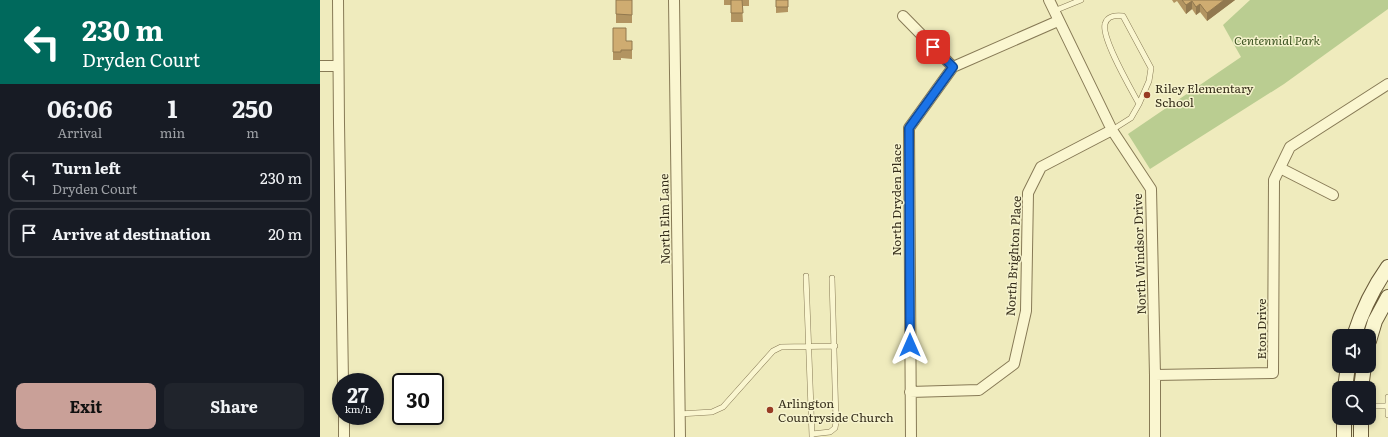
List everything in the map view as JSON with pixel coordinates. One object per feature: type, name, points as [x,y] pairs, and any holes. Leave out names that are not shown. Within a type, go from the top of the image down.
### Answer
[{"type":"main road","points":[[1356,329],[1369,297],[1388,267]]},
{"type":"main road","points":[[1373,329],[1388,297]]},
{"type":"main road","points":[[1344,425],[1344,437]]},
{"type":"main road","points":[[1361,425],[1361,437]]},
{"type":"street","points":[[338,0],[343,373]]},
{"type":"street","name":"North Elm Lane","points":[[674,0],[680,437]]},
{"type":"street","name":"North Windsor Drive","points":[[1049,0],[1112,130],[1151,189],[1155,437]]},
{"type":"street","points":[[903,16],[953,67],[1056,16]]},
{"type":"street","points":[[320,66],[338,66]]},
{"type":"street","name":"North Dryden Place","points":[[911,437],[909,128],[953,67]]},
{"type":"street","name":"Eton Drive","points":[[1155,375],[1273,373],[1274,180],[1290,147],[1388,84]]},
{"type":"street","name":"North Brighton Place","points":[[910,392],[979,390],[1014,364],[1026,311],[1028,192],[1041,167],[1112,130]]},
{"type":"street","points":[[1280,168],[1333,195]]},
{"type":"street","points":[[344,425],[344,437]]},
{"type":"lane","points":[[1056,16],[1080,0]]},
{"type":"lane","points":[[1112,130],[1131,118],[1139,104],[1149,81],[1151,68],[1123,16],[1116,15],[1108,18],[1105,23],[1104,28],[1107,41],[1139,104]]},
{"type":"lane","points":[[806,276],[812,435],[830,432],[835,428],[836,422],[832,278]]},
{"type":"lane","points":[[679,414],[712,412],[723,407],[773,351],[781,347],[835,346]]},
{"type":"lane","points":[[1388,397],[1388,415]]},
{"type":"lane","points":[[1376,406],[1388,406]]},
{"type":"green space","name":"Centennial Park","points":[[1250,0],[1388,0],[1388,9],[1284,84],[1150,169],[1128,134],[1241,57],[1223,25]]},
{"type":"building","points":[[616,0],[632,0],[632,15],[616,14]]},
{"type":"building","points":[[731,0],[742,0],[743,13],[731,13]]},
{"type":"building","points":[[776,0],[788,0],[788,7],[776,7]]},
{"type":"building","points":[[1182,0],[1224,0],[1207,13],[1200,4],[1196,7],[1192,1],[1186,5]]},
{"type":"building","points":[[613,28],[626,28],[626,41],[632,41],[632,50],[613,52]]},
{"type":"place","name":"Riley Elementary School","points":[[1147,95]]},
{"type":"place","name":"Arlington Countryside Church","points":[[770,410]]},
{"type":"route","points":[[910,345],[909,128],[953,67],[933,47]]}]
